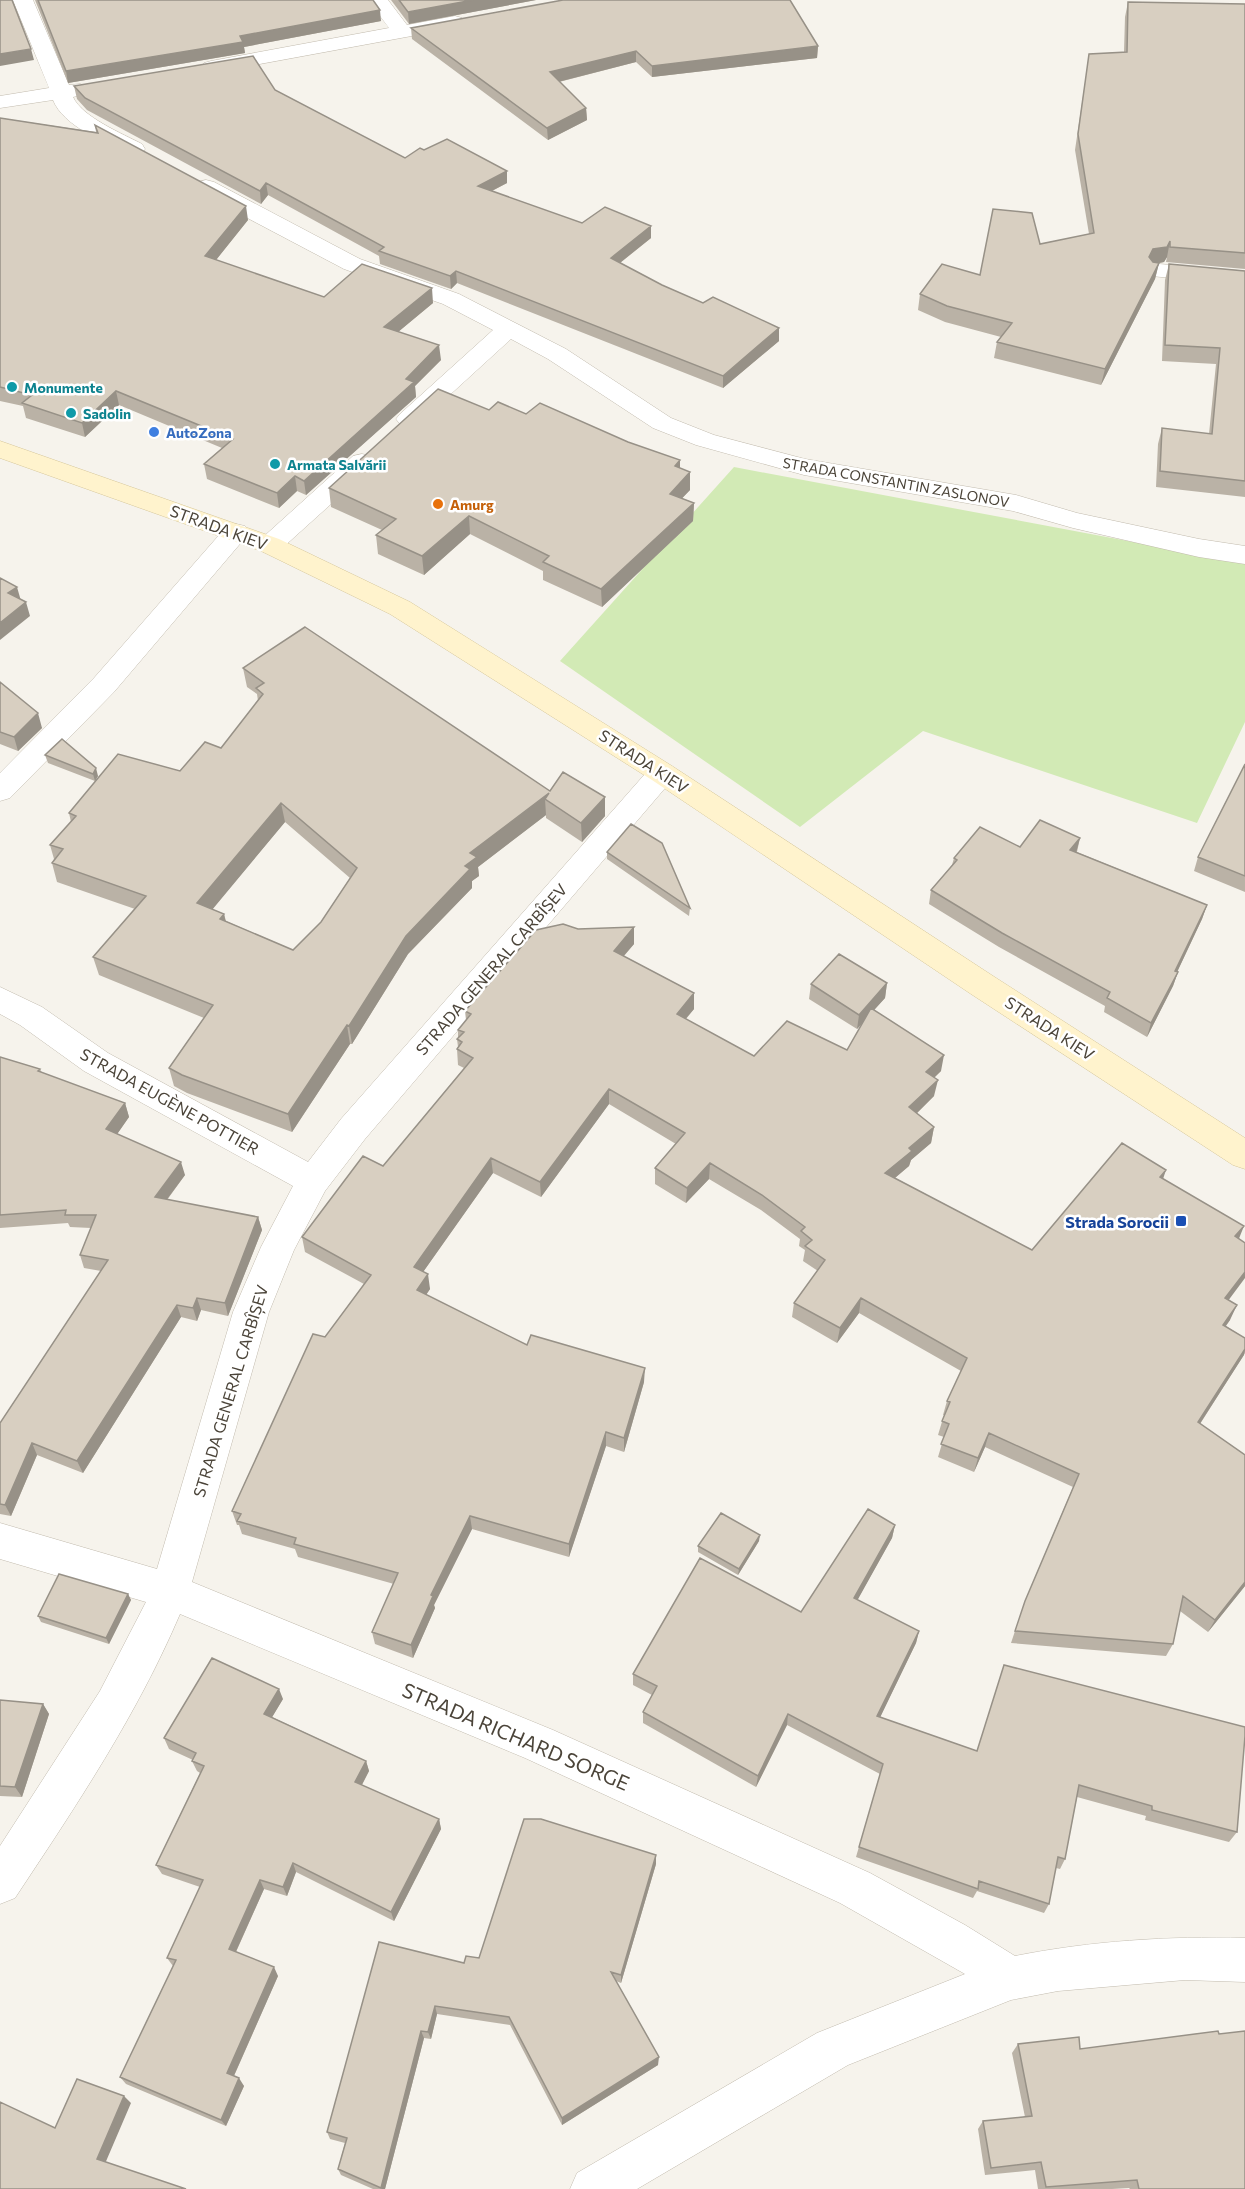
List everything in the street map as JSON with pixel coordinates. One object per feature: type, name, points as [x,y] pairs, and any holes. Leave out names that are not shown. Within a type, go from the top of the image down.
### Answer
[{"type":"main road","name":"STRADA KIEV","points":[[0,449],[270,545],[400,608],[662,773],[982,985],[1245,1155]]},
{"type":"street","points":[[23,0],[66,105],[78,117],[153,158]]},
{"type":"street","points":[[378,0],[402,32]]},
{"type":"street","points":[[191,71],[480,18]]},
{"type":"street","points":[[0,102],[103,87]]},
{"type":"street","name":"STRADA CONSTANTIN ZASLONOV","points":[[191,179],[352,264],[451,299],[557,354],[612,388],[653,418],[705,440],[804,467],[1016,503],[1073,520],[1199,548],[1245,555]]},
{"type":"street","points":[[1159,271],[1245,278]]},
{"type":"street","points":[[270,545],[508,329]]},
{"type":"street","points":[[0,791],[104,685],[236,532]]},
{"type":"street","name":"STRADA GENERAL CARBÎȘEV","points":[[0,1884],[79,1765],[115,1704],[154,1630],[170,1591],[252,1312],[278,1247],[313,1181],[353,1129],[662,773]]},
{"type":"street","name":"STRADA EUGÈNE POTTIER","points":[[0,999],[31,1016],[96,1062],[313,1181]]},
{"type":"street","name":"STRADA RICHARD SORGE","points":[[0,1541],[170,1591],[341,1663],[441,1701],[745,1836],[855,1888],[950,1940],[1011,1978]]},
{"type":"street","points":[[593,2189],[833,2049],[1011,1978],[1058,1969],[1185,1958],[1245,1960]]},
{"type":"green space","points":[[734,467],[1245,563],[1245,722],[1197,823],[923,731],[800,827],[560,661]]},
{"type":"building","points":[[0,0],[12,0],[31,49],[0,54]]},
{"type":"building","points":[[38,0],[373,0],[380,10],[240,36],[243,42],[66,71]]},
{"type":"building","points":[[399,0],[473,0],[408,12]]},
{"type":"building","points":[[563,0],[790,0],[818,46],[652,66],[636,51],[550,72],[586,108],[547,128],[411,28]]},
{"type":"building","points":[[1128,2],[1245,4],[1245,253],[1170,247],[1170,241],[1167,247],[1153,249],[1149,257],[1153,262],[1159,263],[1105,369],[997,342],[1012,323],[947,306],[920,294],[942,264],[980,275],[993,209],[1032,213],[1040,244],[1094,233],[1078,134],[1089,54],[1127,52]]},
{"type":"building","points":[[253,56],[275,90],[405,158],[420,148],[424,150],[447,139],[507,171],[478,186],[582,223],[605,207],[651,226],[611,258],[662,285],[703,303],[713,297],[779,328],[723,376],[456,271],[450,276],[379,251],[384,247],[266,183],[260,191],[85,98],[74,86]]},
{"type":"building","points":[[0,118],[98,133],[95,125],[246,206],[205,256],[324,297],[362,264],[432,288],[384,327],[439,345],[406,379],[414,382],[304,481],[295,476],[277,493],[204,464],[233,439],[116,391],[82,423],[22,403],[32,395],[0,387]]},
{"type":"building","points":[[1169,264],[1245,271],[1245,481],[1160,471],[1162,428],[1212,434],[1220,348],[1165,345]]},
{"type":"building","points":[[438,389],[489,410],[498,402],[526,414],[540,403],[628,442],[680,460],[675,466],[690,472],[670,494],[694,503],[601,589],[543,562],[549,556],[469,516],[422,556],[376,535],[396,519],[329,488]]},
{"type":"building","points":[[0,578],[17,587],[8,593],[26,602],[0,623]]},
{"type":"building","points":[[305,627],[550,791],[563,772],[605,797],[581,823],[545,799],[549,793],[470,853],[477,857],[465,866],[470,869],[406,936],[349,1026],[347,1025],[288,1114],[182,1075],[169,1068],[213,1005],[93,957],[146,896],[52,863],[63,849],[50,845],[76,816],[69,813],[118,754],[180,771],[205,742],[221,748],[263,694],[256,688],[264,683],[243,668]],"holes":[[[281,803],[357,868],[321,922],[293,950],[220,919],[224,914],[197,903]]]},
{"type":"building","points":[[0,682],[38,713],[14,737],[0,732]]},
{"type":"building","points":[[62,739],[96,768],[93,774],[45,755]]},
{"type":"building","points":[[1245,764],[1245,876],[1198,857]]},
{"type":"building","points":[[1040,820],[1080,838],[1070,850],[1207,905],[1175,971],[1178,972],[1151,1023],[1107,998],[1110,992],[1002,933],[931,890],[957,860],[954,858],[980,827],[1020,847]]},
{"type":"building","points":[[631,824],[662,843],[690,908],[607,852]]},
{"type":"building","points":[[563,924],[578,929],[634,927],[614,951],[694,993],[677,1014],[754,1056],[787,1021],[847,1050],[871,1008],[944,1055],[926,1072],[938,1080],[909,1107],[934,1127],[909,1148],[912,1151],[885,1173],[1032,1250],[1122,1143],[1166,1170],[1160,1177],[1244,1226],[1235,1236],[1245,1243],[1245,1272],[1225,1298],[1237,1305],[1223,1325],[1245,1338],[1245,1349],[1198,1422],[1245,1455],[1245,1582],[1215,1620],[1183,1596],[1173,1644],[1015,1631],[1025,1601],[1079,1474],[989,1433],[978,1458],[941,1444],[949,1424],[942,1421],[950,1402],[947,1401],[967,1358],[861,1298],[840,1328],[794,1303],[825,1260],[805,1246],[812,1240],[801,1231],[805,1227],[762,1195],[710,1163],[687,1188],[655,1168],[685,1133],[609,1089],[540,1182],[491,1158],[414,1267],[428,1274],[417,1290],[527,1345],[531,1335],[645,1368],[624,1438],[606,1432],[569,1544],[470,1516],[431,1595],[433,1596],[411,1645],[372,1632],[398,1573],[294,1544],[296,1538],[237,1521],[241,1514],[232,1511],[313,1334],[325,1337],[371,1275],[302,1237],[363,1156],[383,1166],[473,1058],[457,1049],[462,1042],[457,1039],[464,1032],[458,1030],[471,1014],[465,1011],[536,930]]},
{"type":"building","points":[[839,954],[887,983],[859,1015],[811,984]]},
{"type":"building","points":[[0,1057],[40,1069],[38,1071],[125,1103],[106,1129],[181,1162],[155,1197],[258,1217],[225,1303],[197,1298],[193,1308],[177,1305],[77,1461],[32,1443],[5,1505],[0,1504],[0,1423],[108,1260],[80,1255],[96,1215],[65,1215],[66,1210],[0,1215]]},
{"type":"building","points":[[868,1509],[895,1525],[854,1598],[919,1631],[877,1716],[977,1751],[1004,1665],[1245,1727],[1237,1832],[1152,1810],[1152,1806],[1079,1785],[1065,1859],[1058,1857],[1049,1904],[979,1881],[978,1889],[859,1847],[883,1764],[788,1714],[758,1776],[643,1712],[657,1686],[633,1674],[700,1558],[801,1612]]},
{"type":"building","points":[[721,1513],[760,1535],[739,1569],[698,1546]]},
{"type":"building","points":[[59,1574],[128,1594],[106,1638],[38,1616]]},
{"type":"building","points":[[212,1658],[279,1689],[264,1714],[366,1761],[355,1782],[439,1819],[391,1912],[293,1863],[283,1887],[260,1880],[229,1949],[274,1967],[227,2073],[239,2078],[221,2120],[120,2077],[176,1960],[167,1958],[203,1880],[156,1865],[204,1766],[192,1761],[196,1753],[164,1738]]},
{"type":"building","points":[[0,1700],[43,1704],[15,1787],[0,1786]]},
{"type":"building","points":[[524,1819],[541,1819],[656,1855],[621,1975],[611,1972],[659,2057],[562,2118],[509,2017],[435,2006],[428,2032],[421,2031],[381,2188],[338,2169],[347,2138],[327,2132],[379,1942],[464,1963],[466,1956],[479,1958]]},
{"type":"building","points":[[1218,2031],[1219,2034],[1245,2031],[1245,2189],[1139,2189],[1137,2180],[1046,2187],[1041,2162],[991,2168],[983,2121],[1032,2116],[1018,2044],[1079,2037],[1080,2049]]},
{"type":"building","points":[[77,2079],[124,2096],[97,2159],[186,2189],[0,2189],[0,2102],[55,2128]]},
{"type":"place","name":"Monumente","points":[[12,387]]},
{"type":"place","name":"Sadolin","points":[[71,413]]},
{"type":"place","name":"AutoZona","points":[[154,432]]},
{"type":"place","name":"Armata Salvării","points":[[275,464]]},
{"type":"place","name":"Amurg","points":[[438,504]]},
{"type":"place","name":"Strada Sorocii","points":[[1181,1221]]}]
